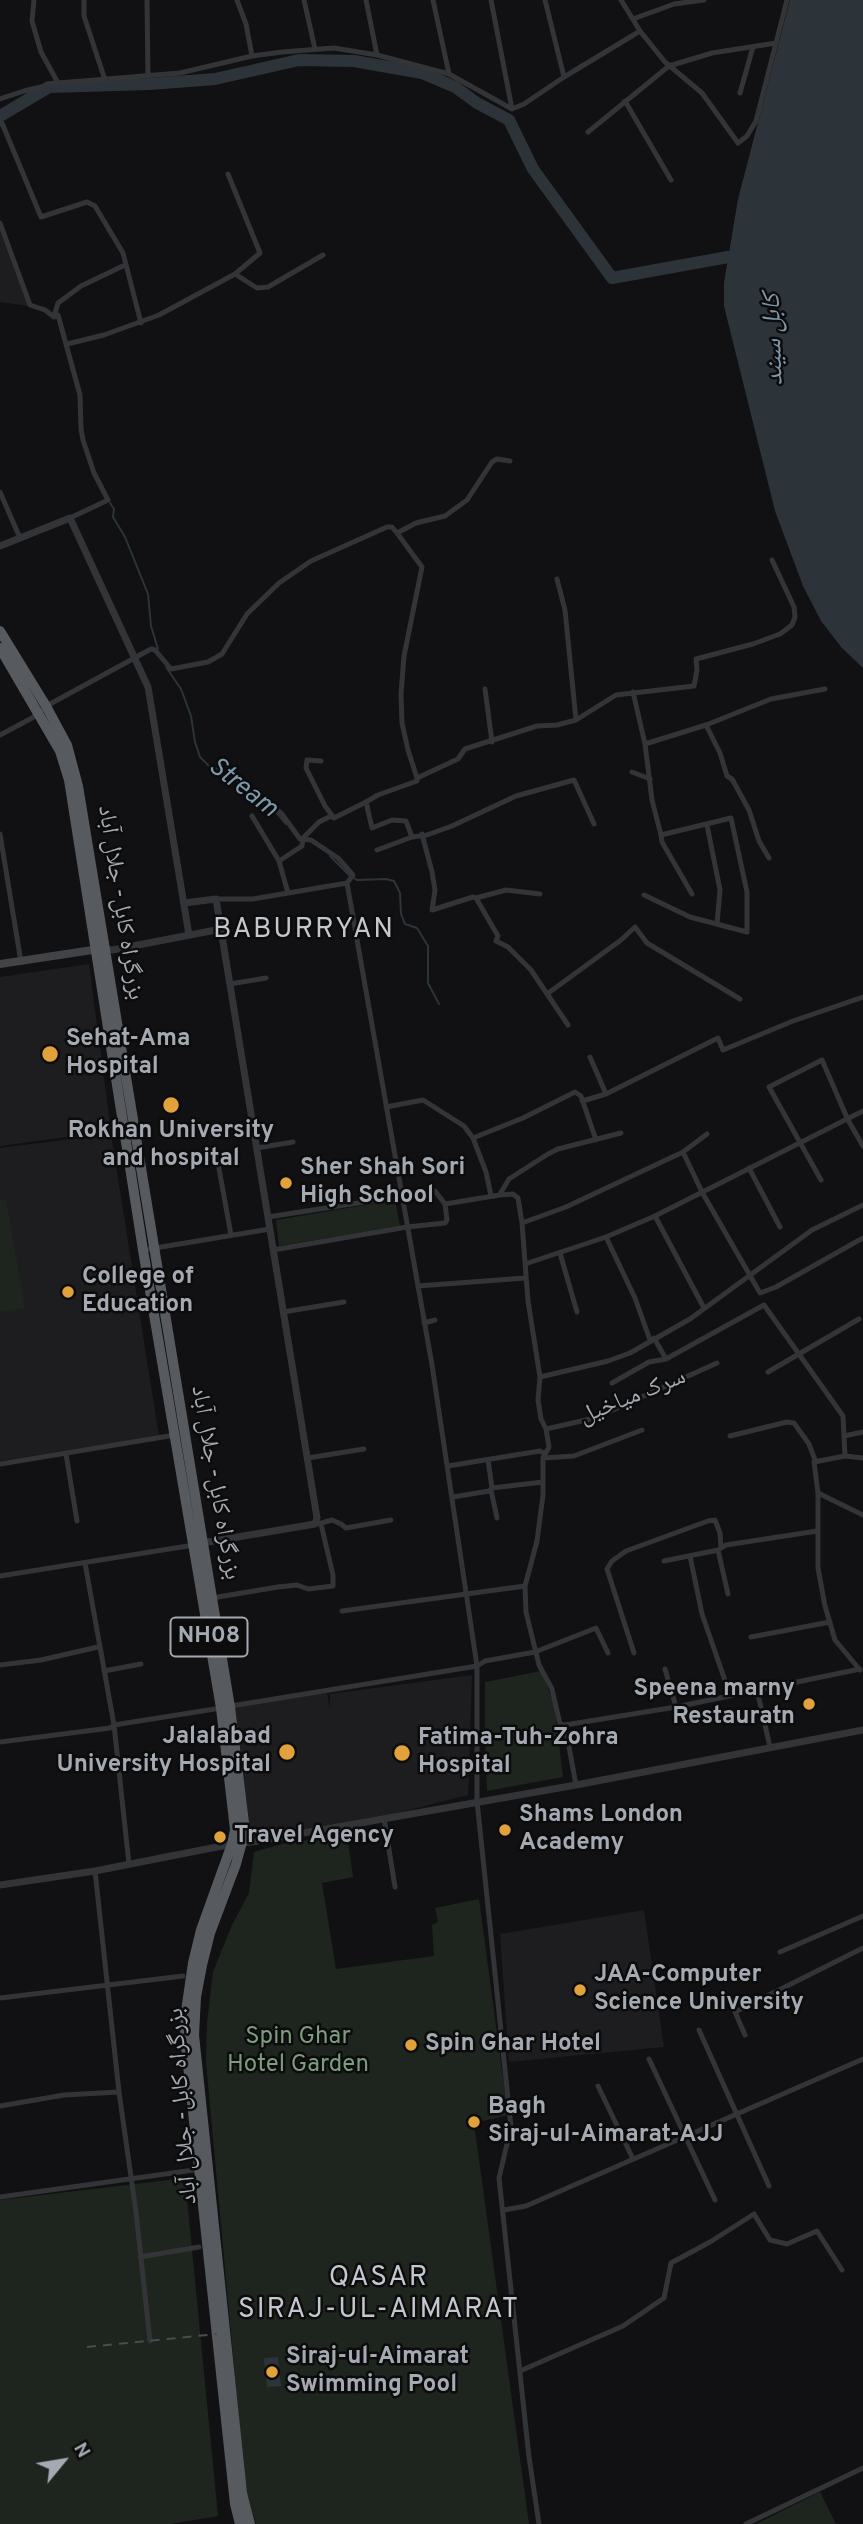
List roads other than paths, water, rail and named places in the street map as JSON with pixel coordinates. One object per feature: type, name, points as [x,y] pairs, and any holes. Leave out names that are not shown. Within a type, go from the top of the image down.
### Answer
[{"type":"highway","name":"بزرگراه کابل- جلال آباد","points":[[0,631],[46,706],[72,756],[148,1249],[244,1817],[210,1933],[196,1997],[194,2035],[203,2169],[242,2493],[241,2524]]},
{"type":"highway","name":"بزرگراه کابل- جلال آباد","points":[[0,648],[60,751],[69,780],[100,949]]},
{"type":"highway","name":"بزرگراه کابل- جلال آباد","points":[[148,1249],[175,1435],[212,1598],[226,1707]]},
{"type":"main road","points":[[0,964],[100,949]]},
{"type":"street","points":[[34,0],[32,21],[38,42],[58,83]]},
{"type":"street","points":[[84,0],[84,16],[105,80]]},
{"type":"street","points":[[146,0],[148,76]]},
{"type":"street","points":[[237,0],[246,24],[252,56]]},
{"type":"street","points":[[304,0],[315,49]]},
{"type":"street","points":[[366,0],[377,55]]},
{"type":"street","points":[[433,0],[449,74]]},
{"type":"street","points":[[491,0],[512,108]]},
{"type":"street","points":[[545,0],[564,78]]},
{"type":"street","points":[[621,0],[640,31],[669,66],[702,93],[738,143],[747,136],[756,121],[787,0]]},
{"type":"street","points":[[633,19],[674,4],[704,0]]},
{"type":"street","points":[[0,99],[24,90],[58,83],[180,73],[252,56],[334,48],[377,55],[449,74],[512,108],[524,104],[640,31]]},
{"type":"street","points":[[588,132],[669,66],[712,53],[776,43]]},
{"type":"street","points":[[740,93],[753,47]]},
{"type":"street","points":[[625,101],[671,180]]},
{"type":"street","points":[[0,124],[2,123],[40,215],[43,217],[87,202],[95,206],[123,253],[141,323]]},
{"type":"street","points":[[67,344],[141,323],[235,274],[260,253],[228,174]]},
{"type":"street","points":[[0,223],[30,305],[45,310],[54,317],[58,315],[80,395],[80,429],[94,473],[108,500],[0,546]]},
{"type":"street","points":[[235,274],[262,289],[323,255]]},
{"type":"street","points":[[54,317],[58,303],[81,286],[125,265]]},
{"type":"street","points":[[397,533],[416,523],[446,516],[467,500],[492,462],[496,459],[510,461]]},
{"type":"street","points":[[0,492],[20,538]]},
{"type":"street","points":[[70,518],[135,656],[151,700],[189,935]]},
{"type":"street","points":[[0,735],[38,714],[46,706],[135,656],[153,649],[172,669],[208,663],[222,653],[247,614],[279,583],[311,561],[392,527],[422,567],[404,656],[401,694],[402,723],[417,778]]},
{"type":"street","points":[[279,861],[302,846],[303,838],[319,822],[366,803],[378,794],[417,781],[417,778],[460,758],[465,749],[537,726],[576,720],[616,695],[694,686],[696,659],[753,645],[780,634],[792,625],[794,607],[772,559]]},
{"type":"street","points":[[556,579],[565,610],[576,720]]},
{"type":"street","points":[[485,689],[492,742]]},
{"type":"street","points":[[645,744],[706,725],[771,699],[825,689]]},
{"type":"street","points":[[633,692],[662,842],[692,894]]},
{"type":"street","points":[[706,725],[720,753],[727,776],[732,779],[749,810],[759,841],[769,858]]},
{"type":"street","points":[[321,761],[307,760],[306,768],[334,818]]},
{"type":"street","points":[[632,772],[650,779]]},
{"type":"street","points":[[377,850],[463,822],[516,796],[575,780],[594,824]]},
{"type":"street","points":[[263,798],[282,814],[300,839],[324,847],[350,879],[453,1497],[477,1667],[477,1801],[511,2127],[499,2178],[539,2524]]},
{"type":"street","points":[[366,803],[372,828],[392,820],[406,821],[412,837]]},
{"type":"street","points":[[252,816],[279,861],[288,893]]},
{"type":"street","points":[[643,895],[672,910],[747,932],[747,891],[731,818],[661,835]]},
{"type":"street","points":[[707,825],[720,890],[717,925]]},
{"type":"street","points":[[0,834],[21,962]]},
{"type":"street","points":[[422,834],[435,890],[432,910],[506,890],[540,894]]},
{"type":"street","points":[[184,903],[216,899],[253,899],[350,879]]},
{"type":"street","points":[[477,898],[498,936],[496,941],[508,947],[523,962],[568,1025]]},
{"type":"street","points":[[212,1598],[278,1587],[297,1586],[308,1589],[333,1586],[318,1524],[216,899]]},
{"type":"street","points":[[547,993],[635,927],[647,943],[740,999]]},
{"type":"street","points":[[100,949],[112,950],[221,929]]},
{"type":"street","points":[[230,984],[266,978]]},
{"type":"street","points":[[582,1101],[606,1094],[718,1038],[723,1050],[793,1021],[863,997]]},
{"type":"street","points":[[590,1057],[606,1094]]},
{"type":"street","points":[[821,1180],[769,1087],[822,1060],[848,1120],[863,1146]]},
{"type":"street","points":[[473,1138],[523,1118],[575,1092],[580,1096],[596,1140]]},
{"type":"street","points":[[386,1107],[423,1100],[464,1126],[473,1138],[486,1172],[491,1196]]},
{"type":"street","points":[[525,1264],[606,1237],[655,1216],[863,1111]]},
{"type":"street","points":[[500,1195],[509,1179],[518,1171],[548,1154],[621,1133]]},
{"type":"street","points":[[522,1223],[566,1207],[683,1152],[707,1133]]},
{"type":"street","points":[[257,1147],[293,1142]]},
{"type":"street","points":[[683,1152],[702,1192],[760,1293],[863,1238]]},
{"type":"street","points":[[218,1163],[231,1236]]},
{"type":"street","points":[[749,1168],[780,1227]]},
{"type":"street","points":[[268,1217],[435,1191],[445,1204],[447,1222],[274,1250]]},
{"type":"street","points":[[445,1204],[500,1195],[513,1194],[517,1198],[522,1223],[525,1278],[540,1377],[538,1401],[541,1419],[547,1429],[549,1447],[544,1455],[537,1541],[525,1586],[526,1612],[538,1665],[552,1689],[560,1724],[565,1726],[676,1707],[861,1670]]},
{"type":"street","points":[[540,1377],[630,1353],[690,1319],[812,1230],[863,1205]]},
{"type":"street","points":[[655,1216],[704,1308]]},
{"type":"street","points":[[148,1249],[270,1229]]},
{"type":"street","points":[[606,1237],[652,1339],[666,1359]]},
{"type":"street","points":[[560,1253],[577,1312]]},
{"type":"street","points":[[418,1286],[525,1278]]},
{"type":"street","points":[[283,1312],[344,1302]]},
{"type":"street","points":[[612,1383],[649,1362],[666,1359],[765,1305],[843,1416],[845,1456]]},
{"type":"street","points":[[768,1372],[859,1319]]},
{"type":"street","points":[[424,1323],[435,1320]]},
{"type":"street","name":"سرک میاخیل","points":[[547,1429],[595,1418],[718,1363]]},
{"type":"street","points":[[730,1436],[794,1423],[809,1444],[815,1460],[818,1493],[818,1568],[830,1622],[835,1640],[861,1670]]},
{"type":"street","points":[[448,1466],[540,1451],[544,1455],[573,1456],[642,1430]]},
{"type":"street","points":[[844,1436],[863,1432]]},
{"type":"street","points":[[0,1464],[175,1435]]},
{"type":"street","points":[[308,1458],[364,1449]]},
{"type":"street","points":[[66,1454],[77,1521]]},
{"type":"street","points":[[815,1460],[845,1456],[863,1458]]},
{"type":"street","points":[[488,1460],[497,1518]]},
{"type":"street","points":[[453,1497],[543,1482]]},
{"type":"street","points":[[818,1493],[863,1515]]},
{"type":"street","points":[[0,1576],[332,1520],[345,1528],[391,1520]]},
{"type":"street","points":[[635,1653],[607,1569],[612,1561],[626,1551],[715,1520],[720,1533],[728,1594]]},
{"type":"street","points":[[664,1561],[817,1531]]},
{"type":"street","points":[[690,1556],[702,1614],[730,1695]]},
{"type":"street","points":[[85,1563],[114,1725],[129,1864]]},
{"type":"street","points":[[342,1611],[525,1586]]},
{"type":"street","points":[[751,1636],[830,1622]]},
{"type":"street","points":[[0,1742],[110,1728],[114,1725],[212,1708],[477,1667],[485,1661],[535,1652],[596,1628],[608,1653]]},
{"type":"street","points":[[0,1665],[41,1660],[98,1647]]},
{"type":"street","points":[[104,1671],[141,1664]]},
{"type":"street","points":[[665,1669],[676,1707]]},
{"type":"street","points":[[757,1690],[770,1747]]},
{"type":"street","points":[[565,1726],[576,1785]]},
{"type":"street","points":[[0,1885],[95,1871],[238,1843],[576,1785],[863,1730]]},
{"type":"street","points":[[384,1818],[395,1887]]},
{"type":"street","points":[[95,1871],[150,2341]]},
{"type":"street","points":[[780,1952],[863,1916]]},
{"type":"street","points":[[745,2035],[734,2012],[863,1948]]},
{"type":"street","points":[[0,1998],[183,1976]]},
{"type":"street","points":[[699,2029],[769,2186]]},
{"type":"street","points":[[649,2059],[715,2200]]},
{"type":"street","points":[[504,2210],[526,2206],[863,2059]]},
{"type":"street","points":[[598,2086],[633,2159]]},
{"type":"street","points":[[0,2106],[64,2095],[119,2092]]},
{"type":"street","points":[[0,2197],[203,2169]]},
{"type":"street","points":[[520,2371],[624,2326],[664,2298],[671,2263],[754,2214],[770,2240],[787,2244],[817,2231],[842,2270]]},
{"type":"street","points":[[140,2258],[200,2247]]},
{"type":"street","points":[[746,2524],[863,2468]]},
{"type":"water","name":"کابل سيند","points":[[790,0],[863,0],[863,668],[842,648],[821,621],[803,586],[775,511],[724,306],[724,283],[738,199]]},
{"type":"water","name":"Siraj-ul-Aimarat Swimming Pool","points":[[278,2357],[281,2386],[267,2387],[264,2358]]},
{"type":"waterway","points":[[0,116],[49,87],[215,79],[299,60],[354,61],[422,73],[455,87],[477,103],[509,120],[533,169],[612,278],[728,257],[741,263]]},
{"type":"waterway","name":"Stream","points":[[110,503],[114,509],[113,517],[125,537],[148,594],[151,626],[158,649]]},
{"type":"waterway","name":"Stream","points":[[166,667],[181,689],[191,716],[200,757],[209,766],[224,771],[261,800]]},
{"type":"waterway","name":"Stream","points":[[276,812],[286,824]]},
{"type":"waterway","name":"Stream","points":[[330,856],[357,880],[394,881],[400,893],[401,914],[405,924],[417,928],[428,946],[428,983],[439,1004]]},
{"type":"railway","points":[[87,2347],[217,2334]]},
{"type":"place","name":"Sehat-Ama Hospital","points":[[50,1054]]},
{"type":"place","name":"Rokhan University and hospital","points":[[171,1105]]},
{"type":"place","name":"Sher Shah Sori High School","points":[[286,1183]]},
{"type":"place","name":"College of Education","points":[[68,1292]]},
{"type":"place","name":"Speena marny Restauratn","points":[[809,1704]]},
{"type":"place","name":"Jalalabad University Hospital","points":[[287,1752]]},
{"type":"place","name":"Fatima-Tuh-Zohra Hospital","points":[[402,1753]]},
{"type":"place","name":"Shams London Academy","points":[[505,1830]]},
{"type":"place","name":"Travel Agency","points":[[220,1837]]},
{"type":"place","name":"JAA-Computer Science University","points":[[580,1990]]},
{"type":"place","name":"Spin Ghar Hotel","points":[[411,2045]]},
{"type":"place","name":"Bagh Siraj-ul-Aimarat-AJJ","points":[[474,2122]]},
{"type":"place","name":"Siraj-ul-Aimarat Swimming Pool","points":[[272,2372]]},
{"type":"district","name":"BABURRYAN","points":[[304,931]]},
{"type":"district","name":"QASAR SIRAJ-UL-AIMARAT","points":[[379,2295]]},
{"type":"park label","name":"Spin Ghar Hotel Garden","points":[[298,2052]]}]
